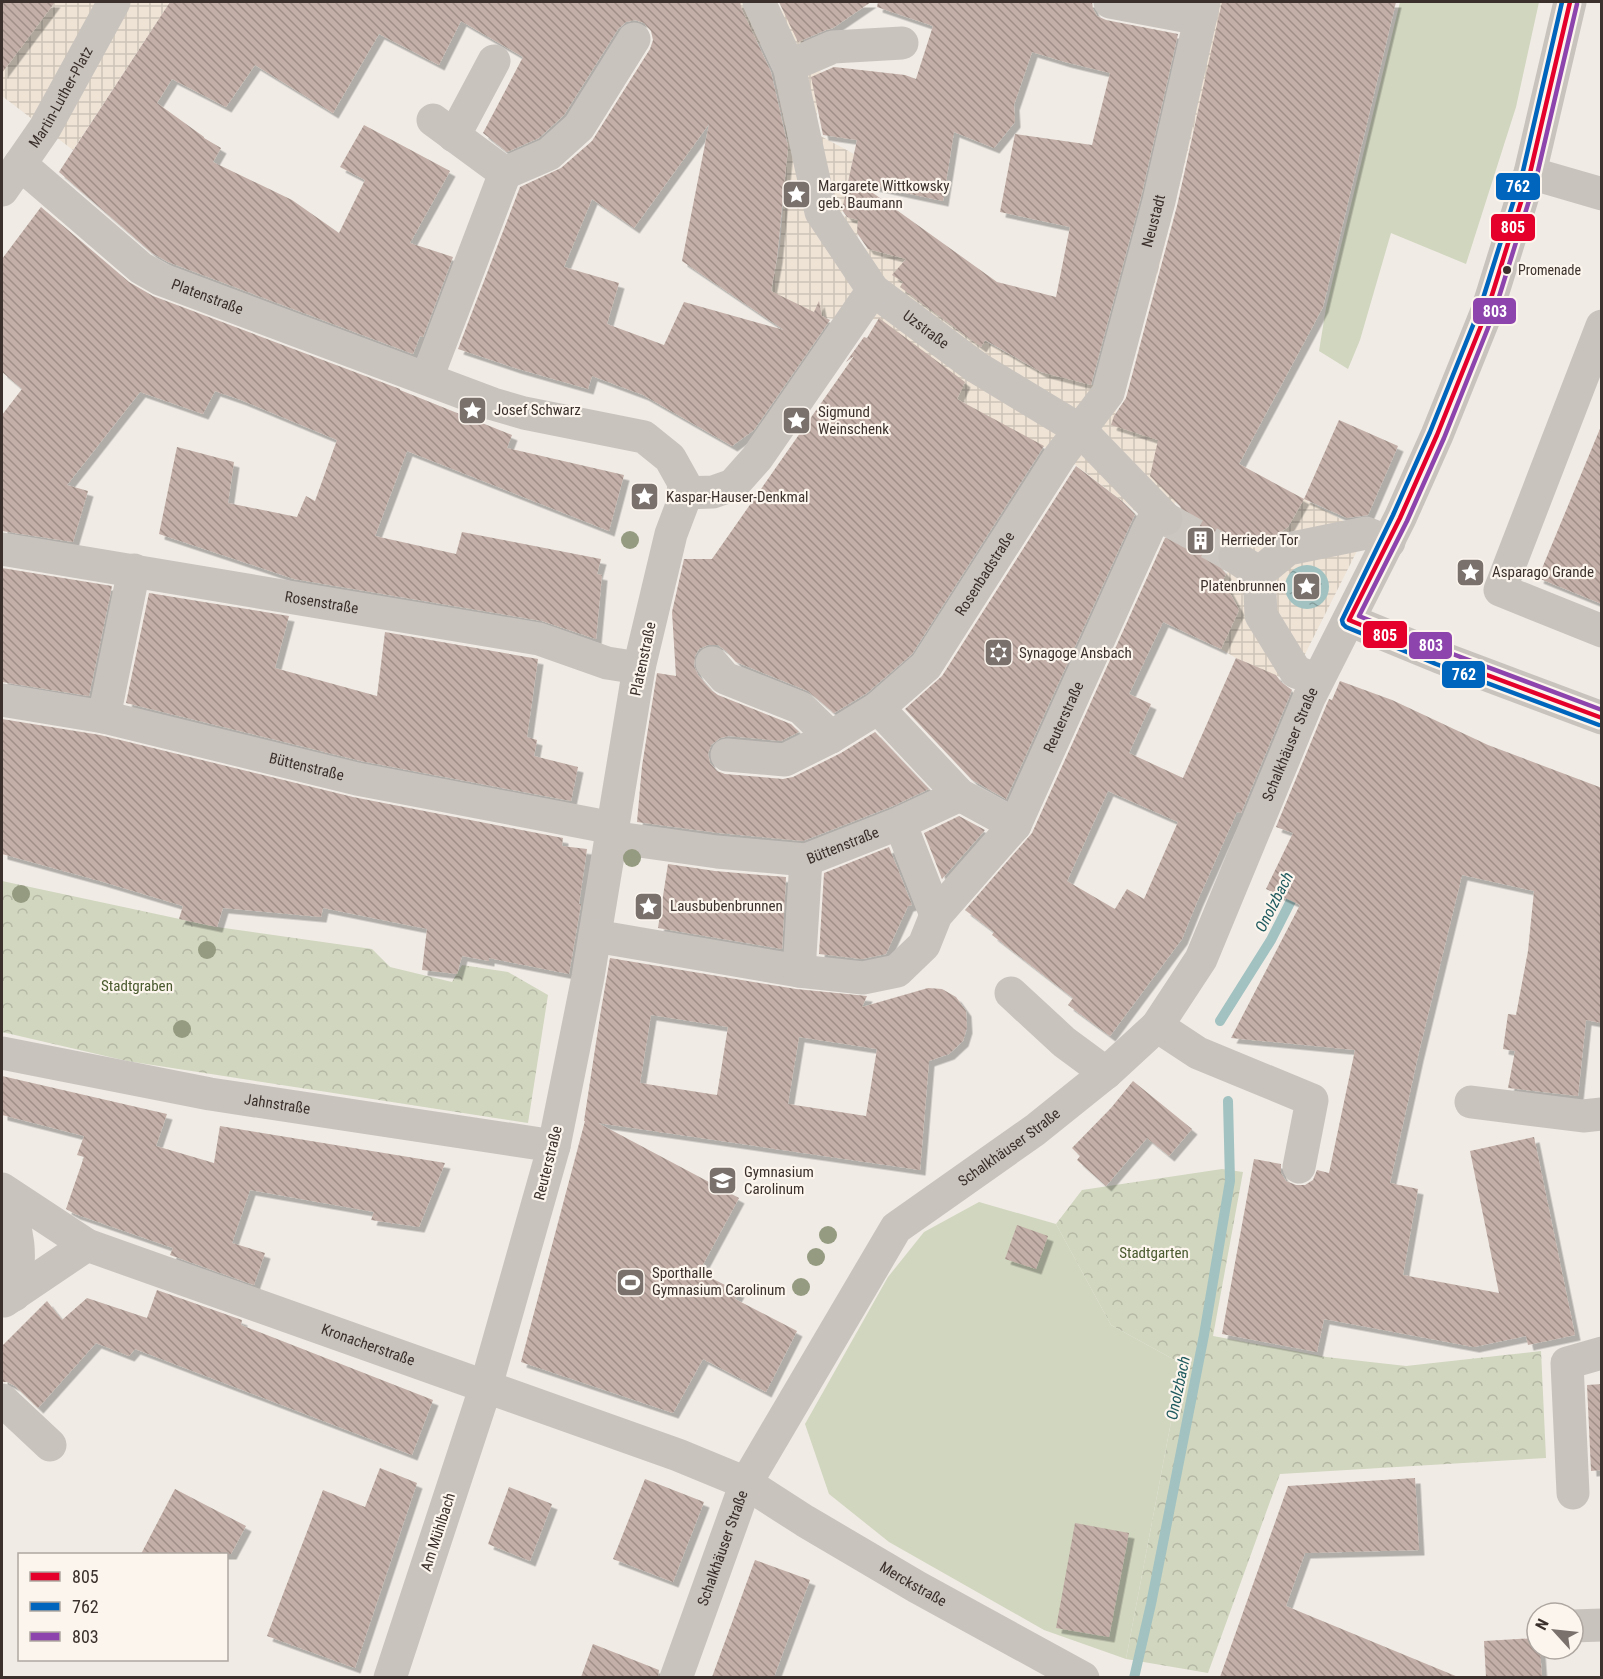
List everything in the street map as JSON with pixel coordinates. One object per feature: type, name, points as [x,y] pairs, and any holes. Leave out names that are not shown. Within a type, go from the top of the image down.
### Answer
[{"type":"street","name":"Martin-Luther-Platz","points":[[11,177],[45,128],[114,2]]},
{"type":"street","name":"Uzstraße","points":[[759,2],[789,66],[821,212],[873,290],[976,367],[1080,430],[1162,515]]},
{"type":"street","points":[[1110,2],[1202,10]]},
{"type":"street","points":[[1570,2],[1530,173],[1487,311],[1437,435],[1389,542],[1349,620],[1429,654],[1602,718]]},
{"type":"street","name":"Neustadt","points":[[1080,430],[1108,393],[1159,201],[1202,10]]},
{"type":"street","points":[[427,378],[506,173],[549,154],[579,127],[634,39]]},
{"type":"street","points":[[789,66],[833,47],[902,43]]},
{"type":"street","points":[[494,61],[444,128],[506,173]]},
{"type":"street","points":[[1530,173],[1602,194]]},
{"type":"street","name":"Platenstraße","points":[[11,177],[159,279],[493,404],[524,413],[644,437],[670,458],[684,483],[682,505],[671,534],[639,668],[612,832]]},
{"type":"street","points":[[683,493],[713,492],[734,485],[757,458],[873,290]]},
{"type":"street","points":[[1602,327],[1500,590],[1602,631]]},
{"type":"street","name":"Rosenbadstraße","points":[[727,755],[785,760],[831,737],[878,708],[926,666],[1060,456],[1080,430]]},
{"type":"street","name":"Reuterstraße","points":[[595,936],[799,971],[862,978],[897,971],[924,945],[936,915],[1015,825],[1148,530],[1162,515]]},
{"type":"street","points":[[1302,674],[1296,672],[1261,615],[1247,565],[1288,549],[1366,532],[1389,542]]},
{"type":"street","name":"Rosenstraße","points":[[2,549],[539,639],[607,663],[639,668]]},
{"type":"street","points":[[104,717],[134,570]]},
{"type":"street","name":"Schalkhäuser Straße","points":[[676,1677],[746,1483],[896,1227],[1035,1130],[1106,1073],[1157,1026],[1201,959],[1310,698],[1349,620]]},
{"type":"street","points":[[712,663],[725,678],[801,708],[831,737]]},
{"type":"street","name":"Büttenstraße","points":[[2,700],[104,717],[357,779],[717,852],[806,860],[900,823],[960,795]]},
{"type":"street","points":[[878,708],[960,795],[1015,825]]},
{"type":"street","points":[[900,823],[936,915]]},
{"type":"street","name":"Reuterstraße","points":[[486,1386],[554,1146],[595,936],[612,832]]},
{"type":"street","points":[[799,971],[806,860]]},
{"type":"street","points":[[1011,993],[1064,1042],[1106,1073]]},
{"type":"street","points":[[1157,1026],[1198,1053],[1312,1100],[1299,1167]]},
{"type":"street","name":"Jahnstraße","points":[[2,1053],[210,1094],[554,1146]]},
{"type":"street","points":[[1471,1102],[1583,1116],[1602,1114]]},
{"type":"street","name":"Kronacherstraße","points":[[2,1190],[87,1245],[486,1386],[687,1459],[746,1483]]},
{"type":"street","points":[[2,1194],[11,1214],[18,1242],[19,1269],[8,1299]]},
{"type":"street","points":[[8,1299],[87,1245]]},
{"type":"street","points":[[1573,1493],[1567,1363],[1602,1353]]},
{"type":"street","name":"Am Mühlbach","points":[[390,1677],[486,1386]]},
{"type":"street","points":[[2,1400],[50,1444]]},
{"type":"street","name":"Merckstraße","points":[[746,1483],[805,1521],[917,1587],[1078,1676]]},
{"type":"street","points":[[1585,1626],[1602,1625]]},
{"type":"green space","points":[[1400,2],[1539,2],[1516,107],[1466,264],[1391,233],[1360,340],[1348,369],[1319,351],[1326,308]]},
{"type":"green space","name":"Stadtgraben","points":[[2,881],[217,927],[372,949],[390,967],[452,982],[462,965],[508,972],[548,995],[528,1123],[127,1061],[2,1032]]},
{"type":"green space","name":"Stadtgarten","points":[[1222,1169],[1243,1172],[1213,1336],[1326,1357],[1406,1366],[1541,1351],[1546,1458],[1280,1474],[1208,1673],[1126,1659],[1182,1364],[1111,1325],[1056,1224],[1082,1190]]},
{"type":"green space","points":[[979,1202],[1056,1224],[1111,1325],[1182,1364],[1126,1659],[1044,1630],[889,1542],[829,1494],[805,1424],[888,1277],[924,1232]]},
{"type":"shaded area","points":[[54,2],[170,2],[73,150],[2,96],[2,73]]},
{"type":"shaded area","points":[[733,2],[776,2],[821,65],[815,133],[854,154],[841,215],[858,220],[857,246],[906,259],[893,275],[990,344],[1041,372],[1100,387],[1183,31],[1184,2],[1225,2],[1156,279],[1112,424],[1158,440],[1177,499],[1166,519],[1147,520],[1073,463],[957,399],[964,383],[878,319],[852,321],[826,318],[770,296],[780,246],[788,144],[770,54],[726,10]]},
{"type":"shaded area","points":[[1304,499],[1366,533],[1291,682],[1221,649],[1239,610],[1223,580],[1247,536],[1269,540],[1288,527]]},
{"type":"water","name":"Platenbrunnen","points":[[1307,565],[1322,572],[1329,587],[1322,602],[1307,609],[1292,602],[1285,587],[1292,572]]},
{"type":"building","points":[[2,2],[55,2],[2,73]]},
{"type":"building","points":[[170,2],[740,2],[771,72],[788,147],[777,258],[771,291],[814,312],[819,301],[822,316],[830,320],[754,430],[732,446],[643,395],[592,376],[588,389],[458,349],[520,187],[561,168],[592,141],[650,49],[653,40],[651,31],[644,23],[635,20],[626,22],[618,29],[564,115],[539,138],[507,152],[483,133],[523,57],[461,21],[439,65],[379,34],[333,113],[255,65],[226,107],[172,79],[157,103],[221,148],[213,162],[292,200],[339,233],[365,180],[340,167],[364,125],[450,171],[410,243],[453,257],[423,337],[420,336],[413,354],[168,262],[152,253],[59,172]],"holes":[[[709,124],[682,261],[784,330],[684,302],[664,345],[607,324],[619,283],[564,267],[592,199],[634,228]]]},
{"type":"building","points":[[779,2],[871,2],[833,28],[798,42]]},
{"type":"building","points":[[878,2],[1092,2],[1097,16],[1106,20],[1178,34],[1141,197],[1091,385],[1041,372],[985,340],[981,347],[900,287],[903,282],[892,275],[906,259],[868,249],[857,233],[858,220],[847,217],[842,210],[857,140],[823,135],[811,77],[834,67],[905,75],[916,79],[933,26],[877,7]],"holes":[[[1032,52],[1110,73],[1092,145],[1015,134],[1000,212],[1070,227],[1056,297],[997,282],[859,183],[943,201],[954,132],[994,148],[1015,122],[1014,105]]]},
{"type":"building","points":[[1222,2],[1396,2],[1323,307],[1239,464],[1304,499],[1288,527],[1269,540],[1247,536],[1244,541],[1236,538],[1227,540],[1219,547],[1216,555],[1218,565],[1226,574],[1223,580],[1239,610],[1221,649],[1163,622],[1129,694],[1151,704],[1129,753],[1183,778],[1236,658],[1276,675],[1292,690],[1241,813],[1237,812],[1182,939],[1110,1036],[1068,1005],[1073,998],[992,935],[994,932],[965,910],[1032,833],[1165,538],[1179,533],[1184,524],[1184,515],[1180,506],[1150,476],[1158,440],[1111,425],[1126,398],[1177,206]],"holes":[[[1108,791],[1178,822],[1144,899],[1127,889],[1115,909],[1067,881]]]},
{"type":"building","points":[[41,207],[129,282],[153,296],[400,389],[512,435],[507,448],[624,475],[609,531],[407,451],[375,536],[456,554],[462,532],[601,559],[597,574],[602,575],[596,639],[542,621],[294,579],[159,534],[177,447],[234,462],[228,503],[297,517],[306,496],[315,501],[337,440],[215,391],[203,414],[140,392],[67,485],[88,491],[73,542],[2,531],[2,415],[22,389],[2,372],[2,259]]},
{"type":"building","points":[[879,318],[965,382],[957,399],[1044,446],[912,654],[867,693],[834,713],[808,691],[736,662],[718,645],[708,645],[699,649],[695,656],[694,666],[698,675],[718,695],[791,724],[799,732],[781,741],[729,736],[720,738],[711,745],[708,754],[710,763],[717,771],[725,774],[783,779],[793,777],[841,753],[875,732],[929,789],[893,806],[803,841],[637,822],[642,766],[657,673],[676,676],[672,612],[684,559],[712,559],[854,356],[846,362],[864,337],[867,338]]},
{"type":"building","points":[[1339,420],[1398,446],[1368,515],[1347,518],[1304,499]]},
{"type":"building","points":[[1602,424],[1602,604],[1538,578]]},
{"type":"building","points":[[1076,466],[1122,501],[1135,514],[1006,799],[972,780],[905,709],[942,676]]},
{"type":"building","points":[[2,568],[112,586],[89,696],[2,682]]},
{"type":"building","points":[[149,593],[289,616],[275,668],[377,696],[385,632],[538,659],[527,737],[537,740],[534,756],[578,767],[571,801],[361,761],[126,703]]},
{"type":"building","points":[[1340,681],[1392,700],[1488,745],[1602,788],[1602,1023],[1586,1020],[1578,1096],[1508,1088],[1515,1051],[1503,1049],[1508,1014],[1516,1015],[1528,951],[1534,891],[1462,875],[1390,1183],[1418,1189],[1403,1275],[1499,1293],[1470,1151],[1534,1137],[1575,1335],[1528,1345],[1526,1336],[1474,1347],[1324,1319],[1317,1352],[1222,1334],[1254,1159],[1281,1164],[1281,1173],[1286,1181],[1296,1185],[1305,1185],[1313,1180],[1317,1170],[1329,1173],[1355,1050],[1231,1038],[1300,905],[1266,889],[1293,833],[1276,827],[1329,699],[1332,700]]},
{"type":"building","points":[[2,719],[100,735],[353,797],[563,838],[562,846],[587,849],[579,904],[581,904],[569,974],[489,958],[489,961],[462,956],[457,974],[422,970],[427,929],[323,908],[321,917],[223,908],[217,927],[179,919],[183,906],[2,854]]},
{"type":"building","points":[[959,816],[985,830],[942,879],[924,833]]},
{"type":"building","points":[[889,847],[912,905],[908,906],[886,954],[862,959],[819,954],[824,873]]},
{"type":"building","points":[[668,864],[715,871],[786,877],[782,949],[658,928]]},
{"type":"building","name":"Gymnasium Carolinum","points":[[610,958],[796,989],[867,996],[862,1007],[928,988],[942,989],[956,997],[966,1011],[967,1028],[963,1041],[949,1054],[929,1061],[920,1170],[598,1123],[739,1198],[699,1272],[739,1292],[735,1299],[797,1331],[766,1392],[703,1359],[673,1413],[521,1362],[585,1121]],"holes":[[[651,1015],[728,1027],[717,1095],[640,1083]],[[799,1037],[877,1049],[866,1116],[788,1104]]]},
{"type":"building","points":[[2,1076],[167,1114],[156,1146],[214,1163],[220,1126],[445,1163],[419,1227],[371,1220],[374,1212],[250,1190],[232,1243],[265,1253],[254,1285],[170,1255],[173,1248],[66,1209],[84,1157],[77,1155],[84,1136],[2,1115]]},
{"type":"building","points":[[1133,1081],[1192,1129],[1169,1156],[1147,1138],[1106,1186],[1077,1160],[1080,1156],[1072,1148],[1111,1108]]},
{"type":"building","points":[[1017,1225],[1048,1236],[1036,1269],[1005,1259]]},
{"type":"building","points":[[157,1290],[242,1320],[241,1325],[433,1400],[412,1455],[135,1349],[129,1356],[96,1343],[38,1408],[15,1386],[2,1382],[2,1346],[47,1301],[62,1320],[87,1298],[147,1318]]},
{"type":"building","points":[[1602,1384],[1602,1470],[1591,1471],[1587,1385]]},
{"type":"building","points":[[380,1468],[417,1483],[355,1668],[267,1636],[323,1490],[365,1507]]},
{"type":"building","points":[[1415,1478],[1419,1550],[1305,1553],[1286,1606],[1458,1677],[1220,1677],[1288,1486]]},
{"type":"building","points":[[645,1479],[704,1502],[673,1582],[613,1559]]},
{"type":"building","points":[[509,1487],[552,1504],[530,1561],[488,1544]]},
{"type":"building","points":[[175,1489],[246,1526],[231,1554],[142,1553]]},
{"type":"building","points":[[1075,1523],[1129,1533],[1109,1637],[1056,1628]]},
{"type":"building","points":[[755,1560],[810,1580],[774,1677],[712,1677]]},
{"type":"building","points":[[1525,1639],[1525,1661],[1541,1661],[1542,1677],[1486,1677],[1484,1641]]},
{"type":"building","points":[[593,1644],[659,1670],[658,1677],[581,1677]]},
{"type":"waterway","name":"Onolzbach","points":[[1220,1021],[1271,940],[1297,889]]},
{"type":"waterway","name":"Onolzbach","points":[[1134,1678],[1151,1604],[1204,1335],[1230,1181],[1228,1101]]},
{"type":"tunnel","points":[[1166,519],[1235,557]]},
{"type":"transit line","name":"762","points":[[1562,2],[1523,171],[1480,308],[1430,432],[1342,620],[1346,627],[1436,664],[1599,725]]},
{"type":"transit line","name":"805","points":[[1570,2],[1530,173],[1487,311],[1437,435],[1400,518],[1349,620],[1439,657],[1602,718]]},
{"type":"transit line","name":"803","points":[[1577,4],[1537,175],[1494,313],[1444,438],[1407,521],[1359,616],[1602,710]]},
{"type":"place","name":"Margarete Wittkowsky geb. Baumann","points":[[797,195]]},
{"type":"place","name":"Promenade","points":[[1507,270]]},
{"type":"place","name":"Josef Schwarz","points":[[473,410]]},
{"type":"place","name":"Sigmund Weinschenk","points":[[797,421]]},
{"type":"place","name":"Kaspar-Hauser-Denkmal","points":[[645,497]]},
{"type":"place","name":"Herrieder Tor","points":[[1200,540]]},
{"type":"place","name":"Asparago Grande","points":[[1471,572]]},
{"type":"place","name":"Platenbrunnen","points":[[1307,586]]},
{"type":"place","name":"Synagoge Ansbach","points":[[998,653]]},
{"type":"place","name":"Lausbubenbrunnen","points":[[649,906]]},
{"type":"place","name":"Gymnasium Carolinum","points":[[723,1181]]},
{"type":"place","name":"Sporthalle Gymnasium Carolinum","points":[[631,1282]]}]
